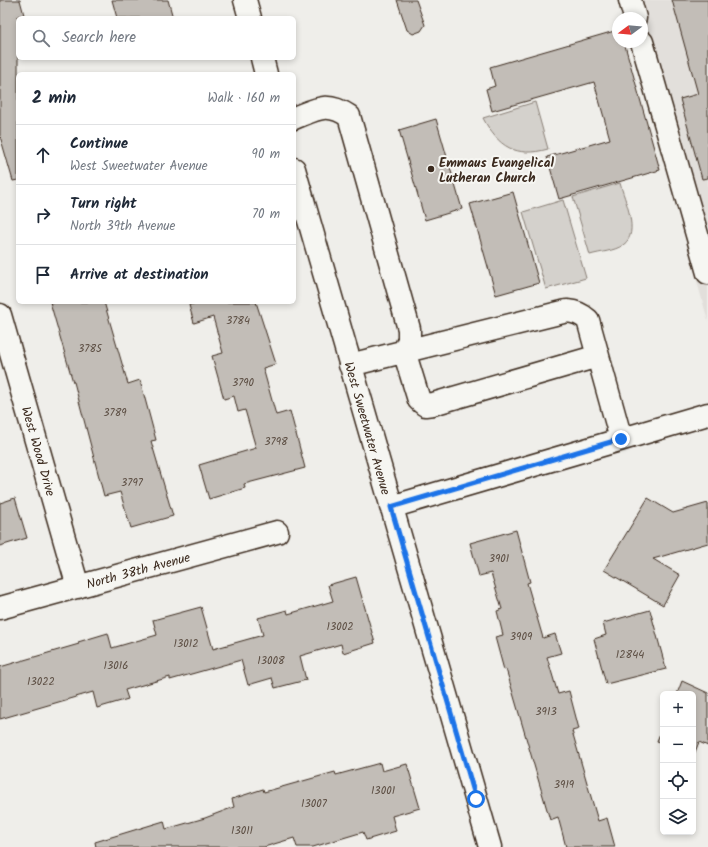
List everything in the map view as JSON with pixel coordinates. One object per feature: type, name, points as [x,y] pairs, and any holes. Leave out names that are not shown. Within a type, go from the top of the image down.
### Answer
[{"type":"street","points":[[245,0],[249,16]]},
{"type":"street","points":[[630,0],[633,12]]},
{"type":"street","points":[[644,48],[708,273]]},
{"type":"street","points":[[262,60],[266,72]]},
{"type":"street","points":[[296,117],[328,107],[338,108],[349,116],[409,329],[409,340],[404,351],[419,400],[425,405],[598,356]]},
{"type":"street","name":"West Sweetwater Avenue","points":[[296,177],[490,847]]},
{"type":"street","points":[[350,365],[567,312],[582,314],[588,320],[621,439]]},
{"type":"street","name":"West Wood Drive","points":[[0,315],[78,587]]},
{"type":"street","points":[[391,507],[708,414]]},
{"type":"street","name":"North 38th Avenue","points":[[0,608],[277,532]]},
{"type":"shaded area","points":[[619,0],[708,0],[708,321],[632,48],[648,48],[648,12],[622,12]]},
{"type":"shaded area","points":[[535,102],[548,149],[526,152],[509,148],[495,136],[483,118]]},
{"type":"shaded area","points":[[620,183],[630,216],[631,232],[628,240],[616,249],[590,255],[573,197]]},
{"type":"shaded area","points":[[563,200],[586,278],[546,289],[523,212]]},
{"type":"building","points":[[0,0],[20,0],[24,15],[16,16],[16,60],[18,60],[18,72],[16,72],[16,180],[13,181],[0,136]]},
{"type":"building","points":[[112,0],[168,0],[172,16],[116,16]]},
{"type":"building","points":[[397,0],[416,0],[425,25],[421,31],[413,34],[407,30]]},
{"type":"building","points":[[672,0],[708,0],[708,178],[702,179],[680,99],[698,94]]},
{"type":"building","points":[[612,32],[612,48],[626,48],[660,170],[559,199],[547,157],[610,139],[594,82],[492,111],[486,89],[495,86],[490,67]]},
{"type":"building","name":"Emmaus Evangelical Lutheran Church","points":[[436,119],[462,209],[425,220],[399,130]]},
{"type":"building","points":[[513,192],[539,283],[496,295],[470,204]]},
{"type":"building","points":[[51,304],[105,304],[128,384],[140,380],[156,440],[151,441],[173,516],[131,528],[120,492],[104,496]]},
{"type":"building","points":[[257,304],[276,364],[263,368],[276,415],[290,411],[305,468],[244,484],[245,488],[209,499],[199,465],[256,448],[245,410],[238,412],[234,396],[224,399],[212,356],[223,353],[213,317],[194,323],[189,305]]},
{"type":"building","points":[[15,498],[27,538],[0,546],[0,503]]},
{"type":"building","points":[[648,498],[673,513],[708,503],[708,543],[653,559],[680,575],[663,605],[604,570]]},
{"type":"building","points":[[516,530],[530,582],[527,583],[543,638],[555,634],[561,653],[547,657],[558,694],[569,691],[579,729],[572,731],[598,821],[607,818],[615,847],[566,847],[558,817],[550,820],[506,669],[504,670],[495,637],[503,635],[497,611],[502,609],[491,573],[479,576],[470,543]]},
{"type":"building","points":[[356,577],[375,643],[343,653],[341,644],[300,656],[306,680],[275,688],[272,678],[248,685],[241,660],[170,680],[170,677],[125,690],[128,699],[97,708],[93,692],[0,719],[0,667],[79,644],[78,642],[108,633],[112,648],[157,635],[153,620],[201,607],[213,649],[263,635],[258,618],[287,610],[288,614],[333,601],[328,585]]},
{"type":"building","points":[[650,610],[666,669],[606,684],[594,639],[606,635],[603,623]]},
{"type":"building","points":[[682,681],[708,693],[708,746],[699,742],[696,750],[696,691],[678,691]]},
{"type":"building","points":[[660,734],[660,742],[657,741]]},
{"type":"building","points":[[380,763],[382,771],[407,764],[420,808],[392,816],[396,831],[366,840],[363,832],[313,847],[297,847],[294,838],[264,847],[96,847],[95,842],[164,821],[166,829],[205,818],[234,807],[232,799],[263,789],[264,792],[335,772],[336,775]]},
{"type":"place","name":"Emmaus Evangelical Lutheran Church","points":[[431,169]]},
{"type":"route","points":[[476,799],[391,507],[621,439]]}]
